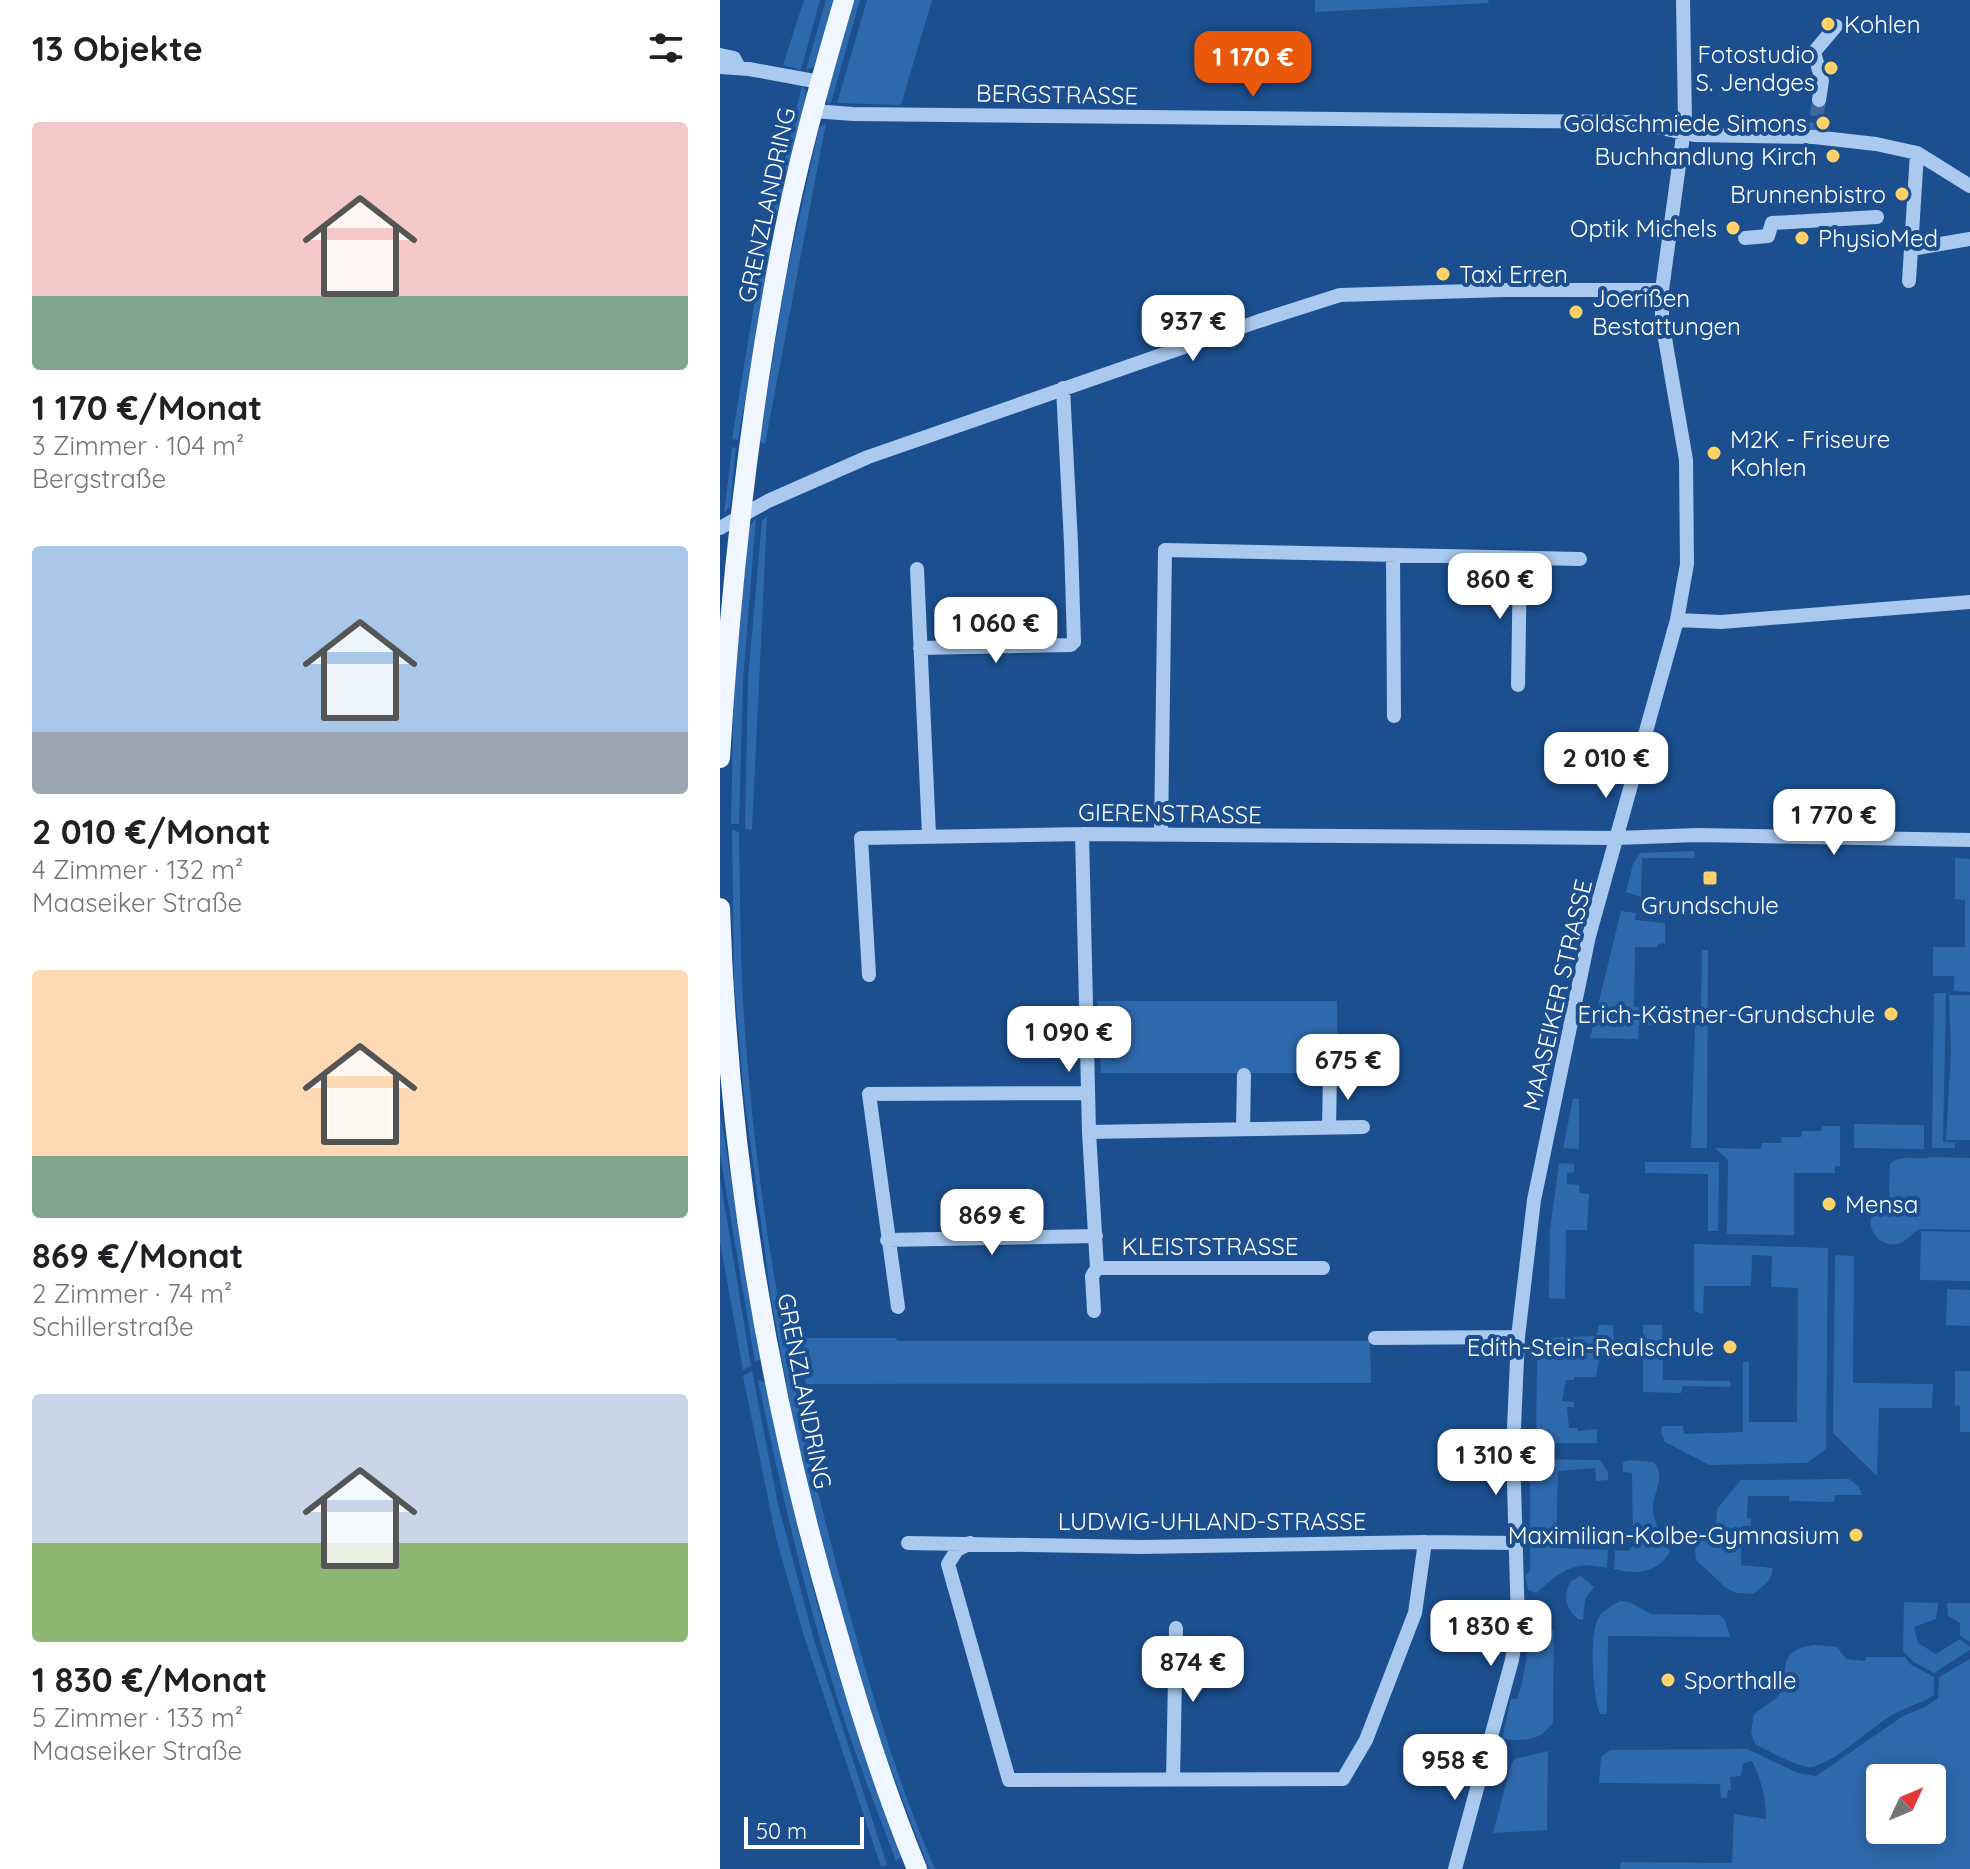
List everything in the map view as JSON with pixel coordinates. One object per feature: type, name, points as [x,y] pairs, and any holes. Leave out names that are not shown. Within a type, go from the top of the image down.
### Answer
[{"type":"main road","name":"GRENZLANDRING","points":[[720,758],[739,518],[756,387],[779,256],[820,82],[844,0]]},
{"type":"main road","name":"GRENZLANDRING","points":[[720,908],[722,987],[738,1156],[779,1406],[811,1543],[843,1655],[869,1740],[917,1869]]},
{"type":"street","name":"MAASEIKER STRASSE","points":[[1455,1869],[1512,1660],[1518,1623],[1513,1450],[1518,1337],[1534,1200],[1589,936],[1677,620],[1687,564],[1686,460],[1662,321],[1662,290],[1683,133],[1683,0]]},
{"type":"street","points":[[1819,100],[1822,81],[1814,52],[1836,26]]},
{"type":"street","points":[[720,55],[734,58],[739,68]]},
{"type":"street","points":[[720,67],[820,82]]},
{"type":"street","name":"BERGSTRASSE","points":[[813,111],[853,114],[1632,122],[1683,133],[1822,137],[1876,144],[1917,153],[1970,186]]},
{"type":"street","points":[[1909,281],[1910,216],[1917,153]]},
{"type":"street","points":[[1745,238],[1768,236],[1772,223],[1877,217]]},
{"type":"street","points":[[1911,252],[1970,239]]},
{"type":"street","points":[[720,528],[796,488],[868,457],[1340,295],[1489,290],[1662,290]]},
{"type":"street","points":[[920,648],[1072,643],[1071,543],[1063,388]]},
{"type":"street","points":[[1161,835],[1165,550],[1580,559]]},
{"type":"street","points":[[1393,555],[1394,716]]},
{"type":"street","points":[[1518,685],[1520,559]]},
{"type":"street","points":[[917,569],[929,835]]},
{"type":"street","points":[[1677,620],[1721,622],[1970,602]]},
{"type":"street","points":[[1082,834],[1089,1132],[1097,1268],[1092,1276],[1094,1311]]},
{"type":"street","name":"GIERENSTRASSE","points":[[869,975],[861,838],[1082,834],[1616,838],[1698,835],[1970,840]]},
{"type":"street","points":[[1243,1129],[1244,1075]]},
{"type":"street","points":[[1329,1128],[1330,1075]]},
{"type":"street","points":[[898,1307],[869,1094],[1088,1093]]},
{"type":"street","points":[[1089,1132],[1363,1127]]},
{"type":"street","points":[[887,1240],[1096,1236]]},
{"type":"street","name":"KLEISTSTRASSE","points":[[1097,1268],[1323,1268]]},
{"type":"street","points":[[1375,1338],[1518,1337]]},
{"type":"street","points":[[970,1543],[957,1550],[948,1564],[1009,1780],[1173,1780],[1343,1779],[1366,1740],[1415,1613],[1425,1542]]},
{"type":"street","name":"LUDWIG-UHLAND-STRASSE","points":[[908,1543],[1141,1547],[1516,1543]]},
{"type":"street","points":[[1173,1780],[1176,1628]]},
{"type":"shaded area","points":[[804,0],[820,0],[801,70],[783,65]]},
{"type":"shaded area","points":[[826,0],[834,0],[814,67],[806,70]]},
{"type":"shaded area","points":[[853,0],[860,0],[831,103],[828,104],[825,95]]},
{"type":"shaded area","points":[[867,0],[932,0],[901,105],[837,103]]},
{"type":"shaded area","points":[[1315,0],[1488,0],[1489,3],[1315,12]]},
{"type":"shaded area","points":[[802,85],[807,93],[779,206],[738,440],[732,439],[761,262]]},
{"type":"shaded area","points":[[826,123],[765,444],[759,442],[785,282],[819,128]]},
{"type":"shaded area","points":[[732,447],[736,448],[730,507],[724,513]]},
{"type":"shaded area","points":[[767,517],[752,830],[745,829],[748,679],[762,520]]},
{"type":"shaded area","points":[[756,518],[743,680],[739,824],[731,824],[734,686],[748,528]]},
{"type":"shaded area","points":[[732,830],[739,832],[742,984],[755,1141],[792,1374],[827,1528],[866,1671],[898,1772],[935,1869],[929,1869],[881,1743],[851,1649],[798,1448],[771,1298],[744,1095],[734,980]]},
{"type":"shaded area","points":[[1694,851],[1695,858],[1642,858],[1641,897],[1626,892],[1633,864],[1640,853]]},
{"type":"shaded area","points":[[1955,858],[1970,859],[1970,992],[1954,991],[1954,976],[1933,976],[1933,947],[1965,947],[1965,900],[1955,899]]},
{"type":"shaded area","points":[[1621,911],[1636,913],[1635,920],[1665,923],[1665,943],[1657,947],[1635,947],[1634,1007],[1701,1009],[1702,950],[1708,950],[1707,1148],[1691,1148],[1695,1026],[1639,1025],[1638,1039],[1590,1038]]},
{"type":"shaded area","points":[[1934,993],[1946,993],[1943,1142],[1970,1143],[1955,1143],[1955,1148],[1932,1148]]},
{"type":"shaded area","points":[[1949,995],[1970,995],[1970,1140],[1946,1140],[1951,1052]]},
{"type":"shaded area","points":[[1097,1001],[1337,1001],[1338,1073],[1101,1073]]},
{"type":"shaded area","points":[[1573,1099],[1579,1099],[1579,1149],[1563,1148]]},
{"type":"shaded area","points":[[720,1112],[761,1359],[755,1362],[720,1154]]},
{"type":"shaded area","points":[[1854,1124],[1924,1125],[1924,1149],[1854,1148]]},
{"type":"shaded area","points":[[1822,1126],[1840,1126],[1840,1166],[1835,1166],[1835,1173],[1794,1173],[1794,1235],[1727,1234],[1728,1160],[1715,1148],[1761,1149],[1762,1143],[1781,1143],[1782,1137],[1801,1137],[1802,1131],[1821,1131]]},
{"type":"shaded area","points":[[1904,1158],[1970,1158],[1970,1230],[1920,1229],[1898,1244],[1885,1243],[1875,1234],[1870,1223],[1874,1210],[1889,1198],[1890,1164]]},
{"type":"shaded area","points":[[1645,1162],[1719,1162],[1718,1231],[1708,1231],[1708,1174],[1645,1173]]},
{"type":"shaded area","points":[[1559,1163],[1574,1164],[1574,1172],[1567,1173],[1567,1184],[1579,1185],[1580,1193],[1589,1194],[1587,1230],[1566,1230],[1565,1299],[1549,1298],[1550,1230]]},
{"type":"shaded area","points":[[720,1178],[751,1366],[743,1370],[720,1242]]},
{"type":"shaded area","points":[[1921,1231],[1970,1232],[1970,1281],[1920,1280]]},
{"type":"shaded area","points":[[1694,1244],[1828,1248],[1826,1449],[1807,1463],[1709,1465],[1665,1442],[1662,1426],[1683,1426],[1684,1434],[1743,1432],[1743,1362],[1749,1362],[1749,1422],[1797,1422],[1798,1288],[1771,1287],[1772,1256],[1752,1255],[1751,1286],[1704,1286],[1703,1314],[1694,1311]]},
{"type":"shaded area","points":[[1835,1255],[1854,1256],[1853,1383],[1933,1384],[1932,1408],[1879,1408],[1877,1476],[1833,1433]]},
{"type":"shaded area","points":[[1947,1289],[1970,1290],[1970,1326],[1946,1325]]},
{"type":"shaded area","points":[[1599,1325],[1613,1325],[1614,1342],[1599,1359],[1596,1377],[1566,1380],[1562,1401],[1574,1402],[1574,1407],[1567,1407],[1569,1428],[1577,1428],[1578,1431],[1597,1429],[1597,1443],[1536,1443],[1537,1359],[1541,1338],[1596,1336]]},
{"type":"shaded area","points":[[1643,1325],[1662,1325],[1663,1380],[1730,1381],[1730,1387],[1683,1386],[1681,1393],[1643,1392]]},
{"type":"shaded area","points":[[795,1338],[896,1338],[897,1341],[1370,1341],[1371,1383],[806,1384]]},
{"type":"shaded area","points":[[752,1371],[778,1504],[814,1640],[887,1865],[881,1867],[804,1636],[776,1538],[743,1376]]},
{"type":"shaded area","points":[[1955,1371],[1970,1371],[1970,1432],[1960,1432],[1960,1406],[1955,1405]]},
{"type":"shaded area","points":[[758,1380],[767,1383],[795,1517],[826,1636],[903,1856],[896,1861],[824,1655],[793,1538]]},
{"type":"shaded area","points":[[1531,1459],[1600,1460],[1608,1472],[1608,1480],[1596,1481],[1595,1468],[1558,1471],[1556,1548],[1608,1550],[1607,1568],[1585,1565],[1568,1569],[1536,1593],[1528,1590],[1525,1576],[1530,1571],[1530,1483],[1522,1475]]},
{"type":"shaded area","points":[[1623,1462],[1654,1462],[1658,1468],[1654,1515],[1670,1552],[1659,1564],[1638,1572],[1614,1569],[1615,1550],[1628,1551],[1633,1546],[1632,1473],[1623,1472]]},
{"type":"shaded area","points":[[1849,1479],[1858,1486],[1862,1495],[1835,1495],[1834,1502],[1789,1501],[1789,1496],[1748,1496],[1747,1518],[1751,1519],[1751,1526],[1742,1526],[1741,1565],[1772,1568],[1769,1580],[1753,1594],[1736,1593],[1725,1587],[1696,1560],[1695,1549],[1707,1528],[1716,1526],[1717,1509],[1741,1480]]},
{"type":"shaded area","points":[[1581,1576],[1594,1587],[1585,1599],[1583,1620],[1571,1611],[1566,1597],[1571,1581]]},
{"type":"shaded area","points":[[1620,1601],[1629,1602],[1651,1614],[1720,1615],[1725,1620],[1730,1637],[1608,1636],[1607,1714],[1600,1714],[1594,1680],[1596,1625],[1601,1614]]},
{"type":"shaded area","points":[[1904,1602],[1938,1603],[1936,1619],[1914,1627],[1918,1643],[1936,1654],[1960,1639],[1970,1650],[1934,1673],[1914,1662],[1903,1651]]},
{"type":"shaded area","points":[[1947,1603],[1970,1603],[1970,1642],[1960,1636],[1960,1623],[1948,1616]]},
{"type":"shaded area","points":[[1526,1614],[1540,1617],[1554,1631],[1553,1723],[1542,1734],[1530,1739],[1502,1739],[1511,1699],[1517,1699],[1522,1683],[1528,1649],[1521,1645]]},
{"type":"shaded area","points":[[1815,1645],[1837,1647],[1846,1659],[1865,1661],[1866,1657],[1905,1657],[1910,1664],[1934,1677],[1934,1695],[1890,1717],[1822,1763],[1807,1767],[1792,1762],[1755,1744],[1751,1732],[1754,1714],[1780,1693],[1789,1657],[1802,1648]]},
{"type":"shaded area","points":[[1970,1659],[1970,1869],[1620,1869],[1621,1862],[1732,1863],[1734,1814],[1766,1819],[1766,1811],[1752,1761],[1743,1763],[1741,1776],[1730,1777],[1731,1790],[1728,1790],[1727,1798],[1721,1798],[1720,1784],[1599,1783],[1601,1757],[1610,1750],[1747,1749],[1798,1773],[1816,1776],[1903,1716],[1938,1698],[1939,1677]]},
{"type":"shaded area","points":[[1548,1751],[1547,1830],[1493,1833],[1514,1759]]},
{"type":"tunnel","points":[[1814,137],[1819,100]]},
{"type":"place","name":"Kohlen","points":[[1828,24]]},
{"type":"place","name":"Fotostudio S. Jendges","points":[[1831,68]]},
{"type":"place","name":"Goldschmiede Simons","points":[[1823,123]]},
{"type":"place","name":"Buchhandlung Kirch","points":[[1833,156]]},
{"type":"place","name":"Brunnenbistro","points":[[1902,194]]},
{"type":"place","name":"Optik Michels","points":[[1733,228]]},
{"type":"place","name":"PhysioMed","points":[[1802,238]]},
{"type":"place","name":"Taxi Erren","points":[[1443,274]]},
{"type":"place","name":"Joerißen Bestattungen","points":[[1576,312]]},
{"type":"place","name":"M2K - Friseure Kohlen","points":[[1714,453]]},
{"type":"place","name":"Grundschule","points":[[1710,878]]},
{"type":"place","name":"Erich-Kästner-Grundschule","points":[[1891,1014]]},
{"type":"place","name":"Mensa","points":[[1829,1204]]},
{"type":"place","name":"Edith-Stein-Realschule","points":[[1730,1347]]},
{"type":"place","name":"Maximilian-Kolbe-Gymnasium","points":[[1856,1535]]},
{"type":"place","name":"Sporthalle","points":[[1668,1680]]}]
